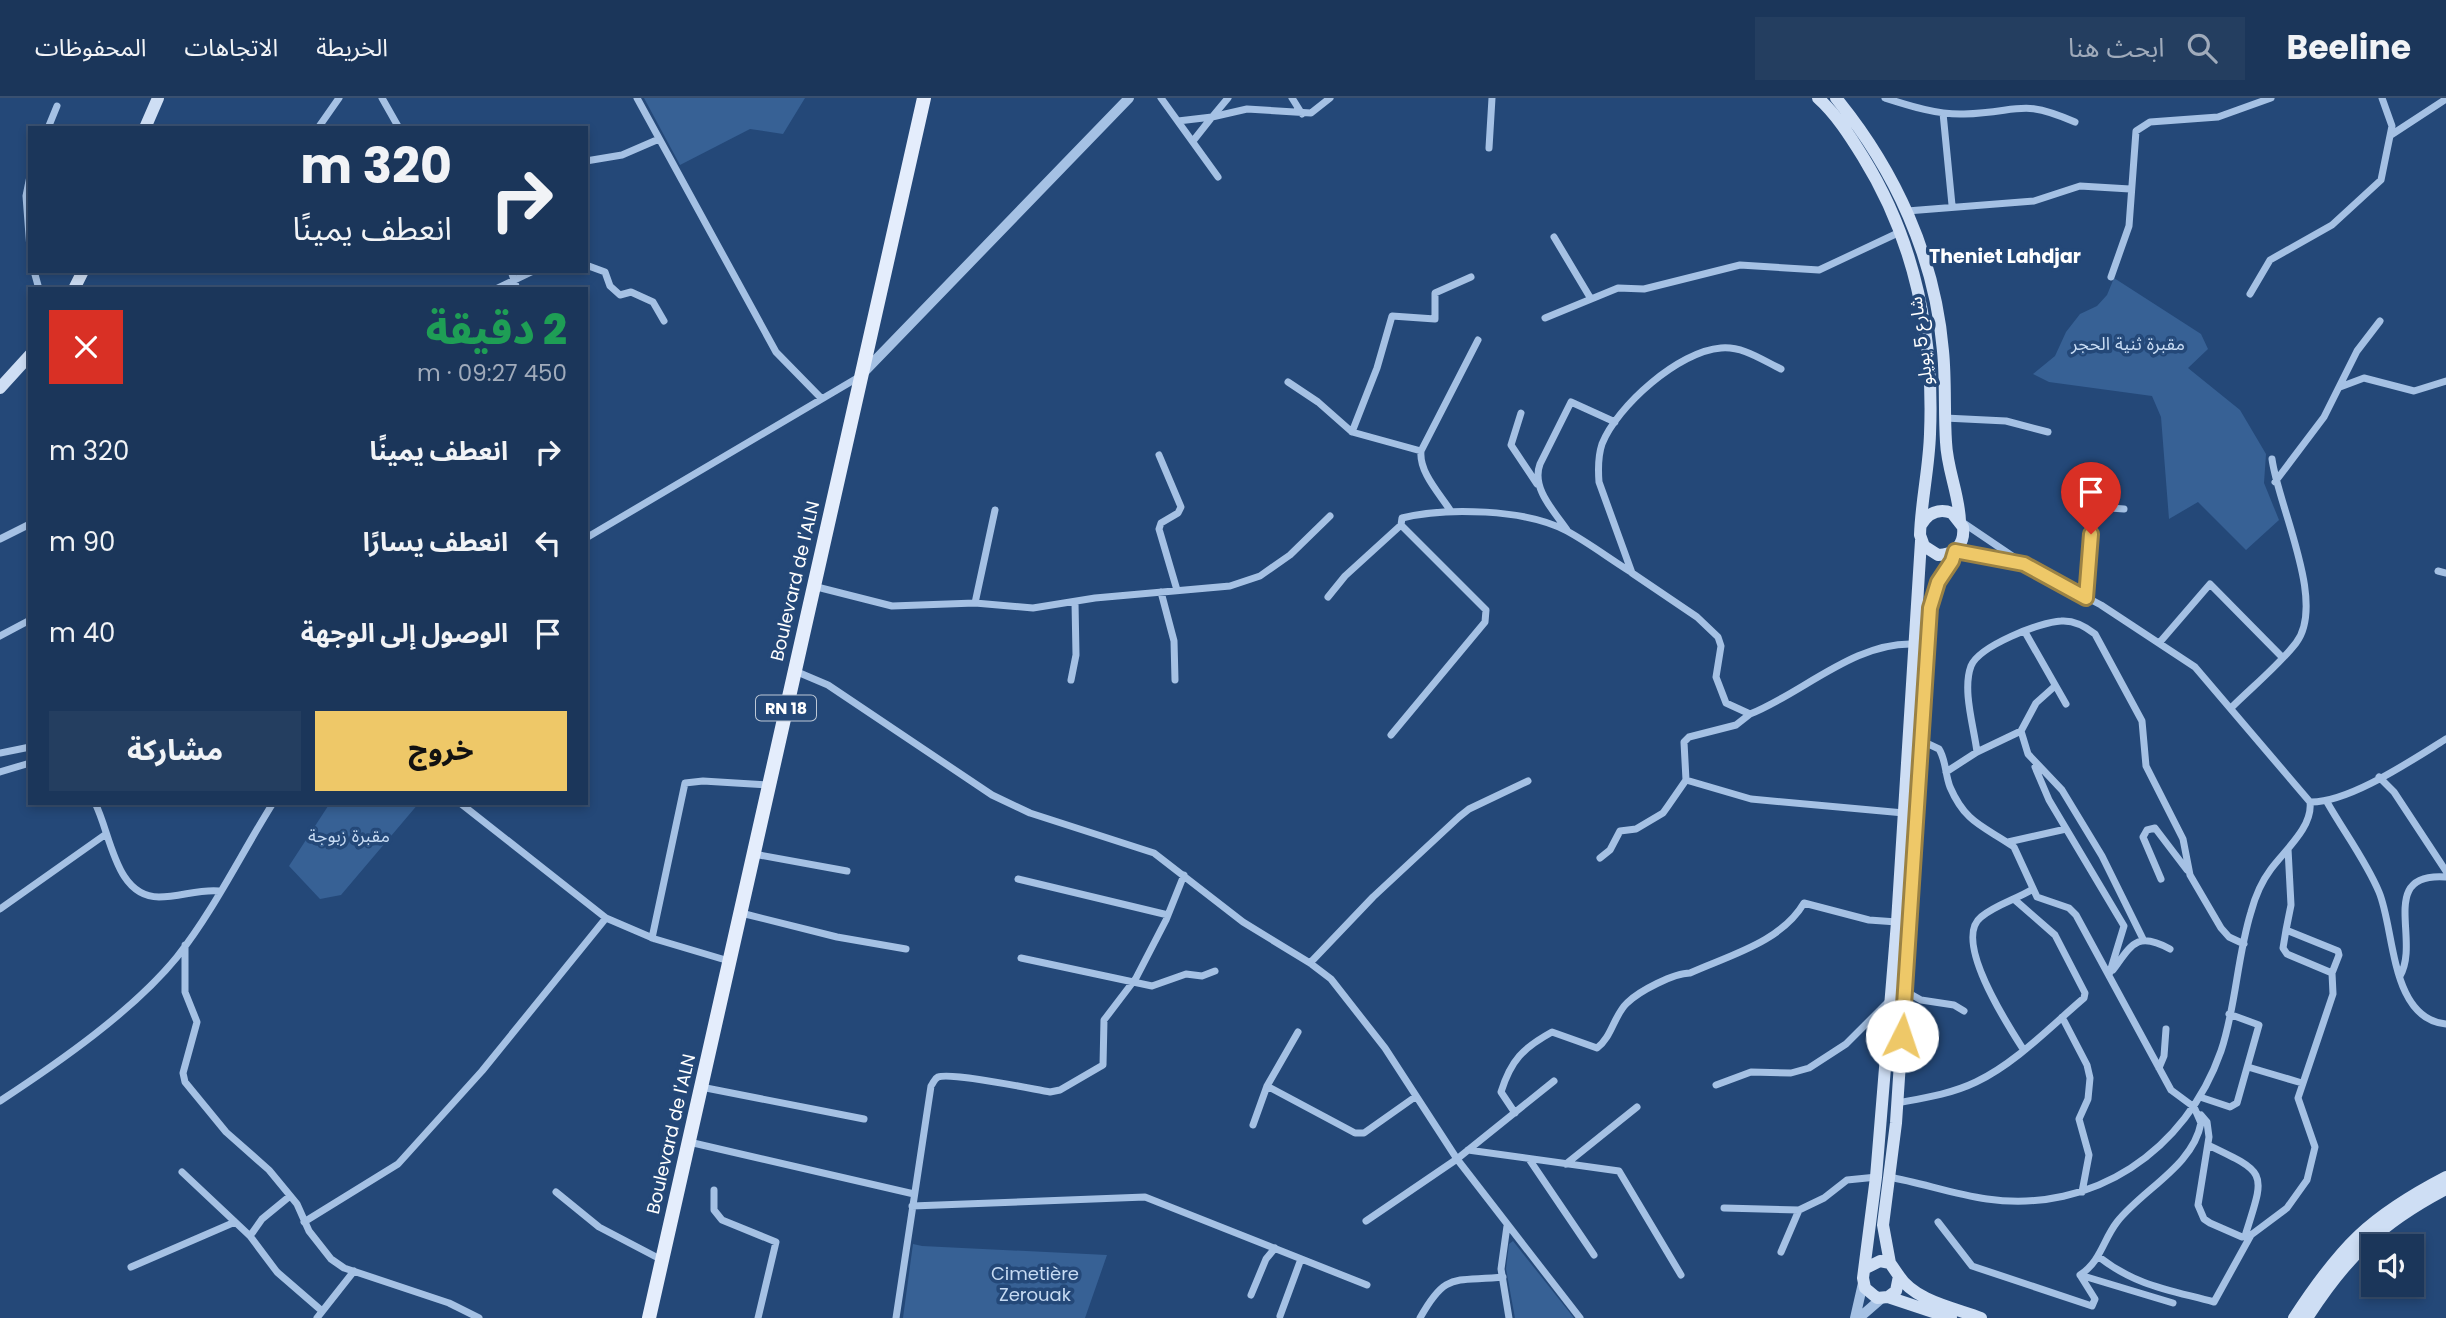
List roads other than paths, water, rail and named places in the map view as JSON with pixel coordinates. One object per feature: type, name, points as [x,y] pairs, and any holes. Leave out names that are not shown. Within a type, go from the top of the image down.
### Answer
[{"type":"main road","points":[[146,126],[158,98]]},
{"type":"main road","name":"Boulevard de l'ALN","points":[[649,1318],[923,98]]},
{"type":"main road","points":[[1818,98],[1841,125],[1868,166],[1900,232],[1918,290],[1928,350],[1930,431],[1921,525],[1891,998],[1883,1224],[1890,1263],[1905,1285],[1981,1318]]},
{"type":"main road","name":"شارع 5 يويلو","points":[[1836,98],[1875,152],[1907,211],[1927,265],[1939,320],[1947,456],[1961,521]]},
{"type":"main road","points":[[0,388],[27,363]]},
{"type":"main road","points":[[1921,525],[1927,516],[1937,511],[1947,511],[1961,521],[1963,538],[1934,590],[1930,608],[1897,1103],[1863,1283],[1868,1292],[1951,1318]]},
{"type":"main road","points":[[1922,541],[1933,553],[1944,555],[1954,551]]},
{"type":"main road","points":[[2294,1318],[2328,1268],[2363,1228],[2405,1198],[2446,1177]]},
{"type":"main road","points":[[2307,1318],[2337,1273],[2365,1242],[2396,1217],[2446,1189]]},
{"type":"main road","points":[[1867,1268],[1880,1261],[1890,1263]]},
{"type":"main road","points":[[1885,1298],[1899,1286],[1899,1276]]},
{"type":"street","points":[[319,126],[339,98]]},
{"type":"street","points":[[382,98],[398,126]]},
{"type":"street","points":[[637,98],[776,352],[821,398]]},
{"type":"street","points":[[588,537],[860,377],[1129,98]]},
{"type":"street","points":[[1161,98],[1218,177]]},
{"type":"street","points":[[1193,141],[1227,98]]},
{"type":"street","points":[[1292,98],[1301,114]]},
{"type":"street","points":[[1178,121],[1247,109],[1301,114],[1317,110],[1330,98]]},
{"type":"street","points":[[1489,148],[1492,98]]},
{"type":"street","points":[[1885,98],[1943,113],[1991,112],[2034,100],[2054,107],[2075,122]]},
{"type":"street","points":[[2111,277],[2129,226],[2136,131],[2140,126],[2150,122],[2218,117],[2271,98]]},
{"type":"street","points":[[2250,294],[2270,260],[2332,225],[2381,180],[2392,126],[2382,98]]},
{"type":"street","points":[[2391,135],[2446,99]]},
{"type":"street","points":[[49,126],[57,106]]},
{"type":"street","points":[[1943,113],[1952,205]]},
{"type":"street","points":[[588,161],[622,155],[659,139]]},
{"type":"street","points":[[28,186],[28,222]]},
{"type":"street","points":[[1907,211],[1952,205],[2034,201],[2080,186],[2130,190]]},
{"type":"street","points":[[1545,318],[1619,288],[1644,289],[1740,265],[1819,270],[1900,232]]},
{"type":"street","points":[[1554,237],[1591,299]]},
{"type":"street","points":[[588,266],[605,272],[610,286],[620,295],[631,292],[653,302],[664,321]]},
{"type":"street","points":[[499,287],[513,276]]},
{"type":"street","points":[[1352,432],[1377,368],[1392,316],[1435,319],[1435,293],[1471,277]]},
{"type":"street","points":[[2275,482],[2324,416],[2357,351],[2380,321]]},
{"type":"street","points":[[1450,510],[1420,461],[1421,452],[1425,437],[1478,340]]},
{"type":"street","points":[[1632,573],[1599,482],[1598,466],[1602,444],[1623,410],[1661,377],[1699,355],[1720,348],[1743,349],[1781,369]]},
{"type":"street","points":[[2339,387],[2364,378],[2414,391],[2446,382]]},
{"type":"street","points":[[1288,382],[1318,401],[1352,432],[1421,452]]},
{"type":"street","points":[[1539,487],[1536,474],[1568,405],[1575,402],[1615,422]]},
{"type":"street","points":[[1521,413],[1511,445],[1567,530]]},
{"type":"street","points":[[1945,418],[2006,421],[2048,432]]},
{"type":"street","points":[[1159,455],[1181,507],[1178,513],[1161,523],[1159,529],[1177,590]]},
{"type":"street","points":[[2231,708],[2296,643],[2308,617],[2287,515],[2275,482],[2273,459]]},
{"type":"street","points":[[2086,598],[2093,512],[2097,507],[2123,509]]},
{"type":"street","points":[[975,603],[995,510]]},
{"type":"street","points":[[1328,597],[1345,576],[1401,525],[1402,518],[1450,510],[1524,518],[1567,530],[1697,617],[1718,637],[1721,646],[1716,677],[1726,703],[1750,714]]},
{"type":"street","points":[[813,586],[892,606],[975,603],[1034,608],[1246,583],[1290,555],[1329,516]]},
{"type":"street","points":[[1961,521],[2024,564],[2160,642],[2195,667],[2310,802],[2327,803],[2446,739]]},
{"type":"street","points":[[0,539],[28,525]]},
{"type":"street","points":[[1391,735],[1465,648],[1486,617],[1486,610],[1401,525]]},
{"type":"street","points":[[1954,551],[2024,564]]},
{"type":"street","points":[[2160,642],[2210,584],[2282,657]]},
{"type":"street","points":[[1161,592],[1174,641],[1175,680]]},
{"type":"street","points":[[1072,680],[1076,655],[1075,602]]},
{"type":"street","points":[[0,636],[28,621]]},
{"type":"street","points":[[1977,752],[1969,684],[1970,668],[1987,650],[2025,632],[2061,621],[2084,626],[2095,634],[2142,721],[2146,766],[2183,839],[2190,875]]},
{"type":"street","points":[[2025,632],[2066,704]]},
{"type":"street","points":[[1600,858],[1610,850],[1620,831],[1636,829],[1663,813],[1686,780],[1684,742],[1689,737],[1736,725],[1750,714],[1856,659],[1888,646],[1914,644]]},
{"type":"street","points":[[794,671],[828,685],[992,795],[1030,813],[1154,853],[1243,922],[1310,963],[1352,1003],[1457,1159],[1580,1318]]},
{"type":"street","points":[[1946,772],[1977,752],[2021,731],[2036,703],[2055,686]]},
{"type":"street","points":[[2021,731],[2049,800],[2124,926],[2109,975]]},
{"type":"street","points":[[1922,741],[1940,748],[1946,772],[1962,810],[2001,841],[2008,842],[2066,829]]},
{"type":"street","points":[[0,753],[28,747]]},
{"type":"street","points":[[2034,763],[2062,790],[2102,856],[2143,939]]},
{"type":"street","points":[[0,772],[28,765]]},
{"type":"street","points":[[2379,777],[2394,792],[2446,871]]},
{"type":"street","points":[[652,938],[685,783],[703,780],[769,785]]},
{"type":"street","points":[[1686,780],[1751,799],[1904,813]]},
{"type":"street","points":[[1310,963],[1373,897],[1459,817],[1490,798],[1528,781]]},
{"type":"street","points":[[2080,1275],[2092,1267],[2120,1218],[2192,1147],[2200,1132],[2197,1110],[2200,1097],[2222,1049],[2244,944],[2260,888],[2307,819],[2310,802]]},
{"type":"street","points":[[2327,803],[2379,893],[2400,976],[2415,1008],[2426,1018],[2446,1024]]},
{"type":"street","points":[[96,805],[106,834],[134,890],[143,895],[161,897],[204,889],[219,891]]},
{"type":"street","points":[[0,1101],[50,1068],[149,987],[185,945],[272,805]]},
{"type":"street","points":[[463,805],[606,919],[652,938],[730,961]]},
{"type":"street","points":[[2161,879],[2143,837],[2147,830],[2155,828],[2190,875],[2221,928],[2229,937],[2244,944]]},
{"type":"street","points":[[0,909],[106,834]]},
{"type":"street","points":[[2008,842],[2014,847],[2037,897],[2068,908],[2076,915],[2171,1090],[2197,1110],[2209,1129],[2198,1205],[2200,1213],[2210,1223],[2248,1236]]},
{"type":"street","points":[[2288,849],[2291,905],[2283,948],[2287,954],[2332,973]]},
{"type":"street","points":[[754,854],[847,871]]},
{"type":"street","points":[[896,1318],[912,1206],[935,1079],[940,1077],[1051,1092],[1060,1090],[1103,1065],[1104,1020],[1131,984],[1168,915],[1184,875]]},
{"type":"street","points":[[2400,976],[2409,955],[2404,908],[2407,891],[2422,879],[2446,877]]},
{"type":"street","points":[[1018,879],[1168,915]]},
{"type":"street","points":[[2023,1049],[1981,975],[1975,940],[1981,916],[2033,889]]},
{"type":"street","points":[[1897,1103],[1950,1092],[1977,1082],[2023,1049],[2084,998],[2085,993],[2055,935],[2015,900]]},
{"type":"street","points":[[1515,1113],[1501,1092],[1518,1054],[1552,1032],[1597,1048],[1605,1040],[1627,1003],[1677,973],[1690,973],[1768,938],[1783,929],[1804,903],[1869,920],[1897,922]]},
{"type":"street","points":[[741,913],[837,937],[906,949]]},
{"type":"street","points":[[304,1222],[398,1164],[482,1071],[606,919]]},
{"type":"street","points":[[2248,1236],[2287,1208],[2307,1180],[2315,1147],[2298,1098],[2333,994],[2332,973],[2339,955],[2338,951],[2286,930]]},
{"type":"street","points":[[2109,975],[2134,942],[2143,939],[2170,949]]},
{"type":"street","points":[[185,945],[185,992],[197,1022],[183,1073],[185,1082],[226,1132],[270,1170],[331,1259],[354,1271],[449,1303],[479,1318]]},
{"type":"street","points":[[1021,958],[1131,984],[1152,986],[1186,974],[1202,976],[1215,971]]},
{"type":"street","points":[[1905,991],[1922,1000],[1954,1005],[1964,1011]]},
{"type":"street","points":[[1716,1085],[1751,1072],[1791,1073],[1809,1068],[1846,1044],[1891,998]]},
{"type":"street","points":[[2200,1097],[2234,1106],[2248,1066],[2259,1025],[2229,1014]]},
{"type":"street","points":[[2062,1017],[2087,1065],[2090,1078],[2088,1099],[2079,1119],[2089,1155],[2082,1192]]},
{"type":"street","points":[[2159,1068],[2167,1041],[2166,1029]]},
{"type":"street","points":[[1253,1125],[1267,1086],[1298,1032]]},
{"type":"street","points":[[2248,1066],[2302,1083]]},
{"type":"street","points":[[1366,1221],[1457,1159],[1553,1081]]},
{"type":"street","points":[[1267,1086],[1355,1133],[1364,1133],[1415,1097]]},
{"type":"street","points":[[701,1087],[864,1119]]},
{"type":"street","points":[[1566,1164],[1637,1107]]},
{"type":"street","points":[[1724,1208],[1799,1210],[1851,1178],[1883,1177],[1989,1199],[2036,1201],[2082,1192],[2098,1188],[2143,1160],[2169,1140],[2197,1110]]},
{"type":"street","points":[[689,1142],[914,1194]]},
{"type":"street","points":[[2099,1257],[2118,1272],[2142,1284],[2214,1302],[2248,1236],[2259,1191],[2258,1176],[2249,1164],[2208,1145]]},
{"type":"street","points":[[1468,1150],[1619,1171],[1681,1275]]},
{"type":"street","points":[[1529,1159],[1594,1255]]},
{"type":"street","points":[[183,1172],[250,1236],[277,1272],[320,1315],[354,1271]]},
{"type":"street","points":[[714,1190],[714,1210],[722,1220],[776,1242],[758,1318]]},
{"type":"street","points":[[556,1192],[599,1227],[663,1260]]},
{"type":"street","points":[[250,1236],[262,1219],[290,1196]]},
{"type":"street","points":[[912,1206],[1145,1197],[1367,1285]]},
{"type":"street","points":[[1781,1252],[1799,1210]]},
{"type":"street","points":[[131,1267],[235,1222]]},
{"type":"street","points":[[1938,1222],[1972,1266],[2092,1306],[2095,1299],[2080,1275]]},
{"type":"street","points":[[1507,1226],[1503,1277],[1509,1318]]},
{"type":"street","points":[[1251,1295],[1266,1259],[1275,1248]]},
{"type":"street","points":[[1280,1316],[1301,1259]]},
{"type":"street","points":[[2080,1275],[2173,1303]]},
{"type":"street","points":[[1420,1318],[1435,1291],[1444,1283],[1503,1277]]},
{"type":"street","points":[[1857,1318],[1863,1283]]},
{"type":"street","points":[[1857,1318],[1885,1298]]},
{"type":"district","name":"Theniet Lahdjar","points":[[2005,256]]},
{"type":"park label","name":"مقبرة ثنية الحجر","points":[[2128,344]]},
{"type":"park label","name":"مقبرة زبوجة","points":[[349,836]]},
{"type":"park label","name":"Cimetière Zerouak","points":[[1035,1284]]}]
